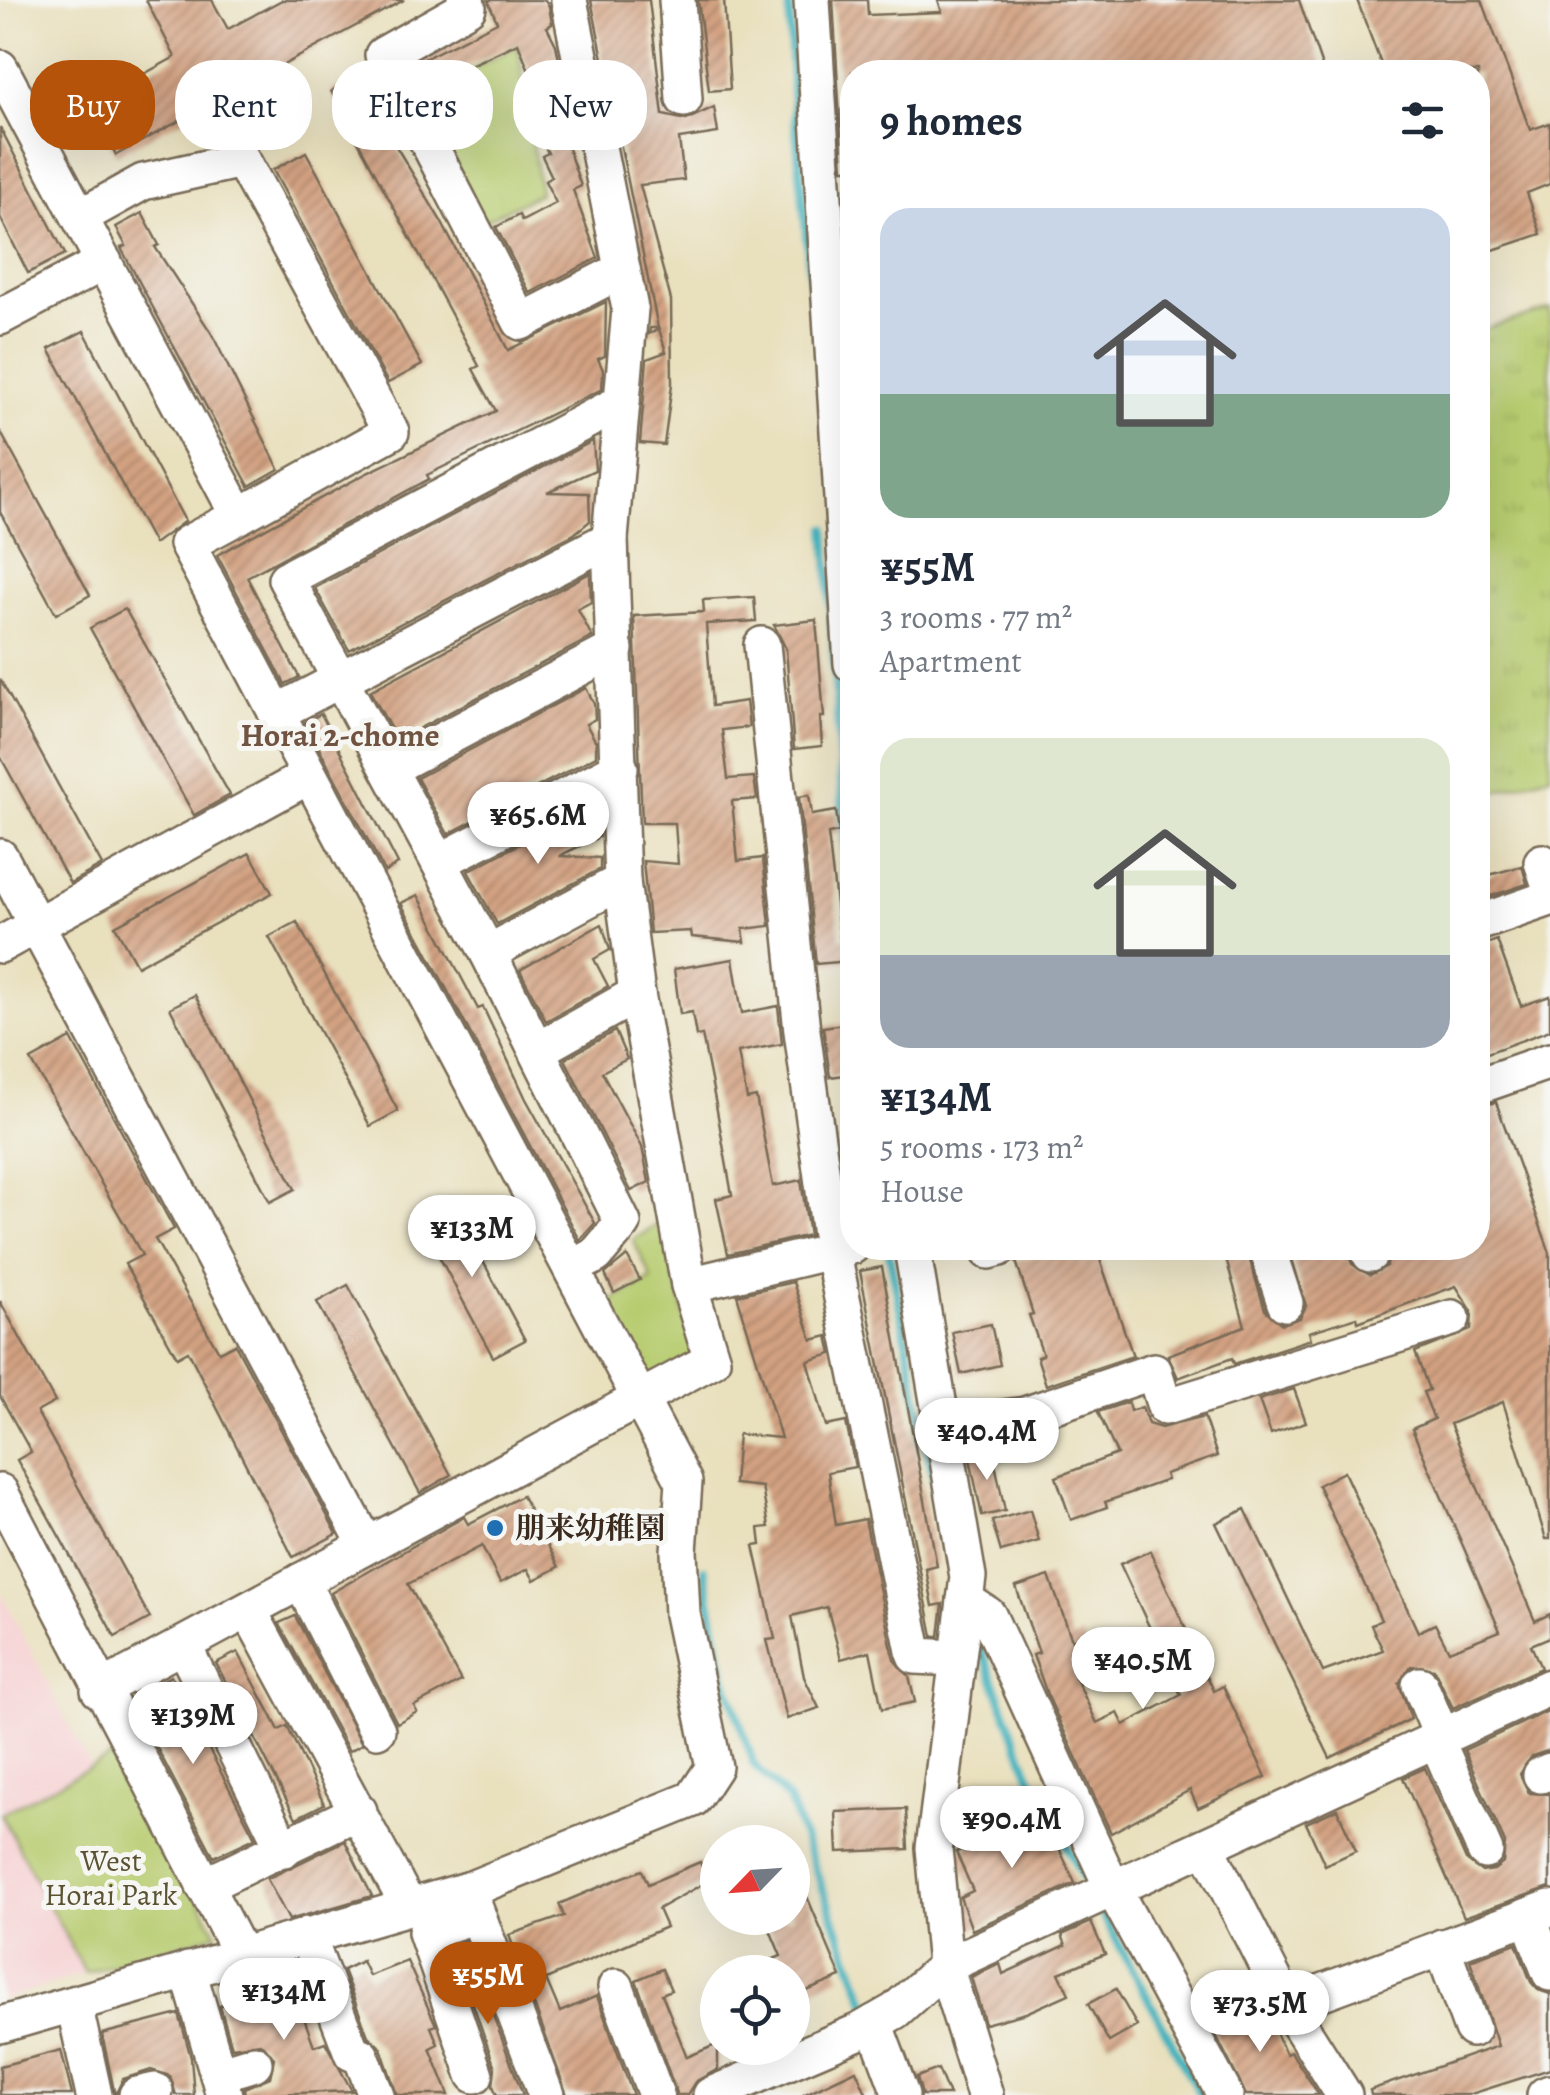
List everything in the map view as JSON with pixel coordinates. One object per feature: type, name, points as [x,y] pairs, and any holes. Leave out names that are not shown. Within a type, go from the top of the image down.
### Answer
[{"type":"street","points":[[465,0],[468,7],[383,55],[521,322],[622,270]]},
{"type":"street","points":[[99,1690],[184,1648],[640,1394],[712,1360],[688,1285],[636,994],[622,881],[610,539],[630,309],[568,0]]},
{"type":"street","points":[[678,0],[684,99]]},
{"type":"street","points":[[812,0],[840,465]]},
{"type":"street","points":[[0,68],[240,516]]},
{"type":"street","points":[[80,217],[142,182],[242,160],[391,432],[186,544],[684,1482],[682,1614],[714,1767],[692,1799],[472,1902],[426,1932],[472,2067],[524,2037]]},
{"type":"street","points":[[0,317],[104,262]]},
{"type":"street","points":[[573,1268],[596,1255],[624,1223],[488,953],[286,579],[622,402]]},
{"type":"street","points":[[276,713],[610,539]]},
{"type":"street","points":[[762,645],[791,933],[840,1235]]},
{"type":"street","points":[[390,768],[615,649]]},
{"type":"street","points":[[439,862],[620,768]]},
{"type":"street","points":[[0,945],[310,776]]},
{"type":"street","points":[[0,857],[366,1544]]},
{"type":"street","points":[[488,953],[622,881]]},
{"type":"street","points":[[1490,919],[1550,898]]},
{"type":"street","points":[[538,1050],[636,994]]},
{"type":"street","points":[[1490,1082],[1550,1061]]},
{"type":"street","points":[[688,1285],[840,1247]]},
{"type":"street","points":[[844,1260],[915,1656],[956,1658]]},
{"type":"street","points":[[914,1260],[968,1578],[934,1848],[945,1966],[985,2095]]},
{"type":"street","points":[[1271,1260],[1285,1303]]},
{"type":"street","points":[[944,1426],[1025,1415],[1154,1371],[1165,1407],[1452,1318]]},
{"type":"street","points":[[0,1492],[99,1690],[241,1955]]},
{"type":"street","points":[[301,1581],[378,1730]]},
{"type":"street","points":[[964,1600],[988,1615],[1098,1892],[1224,2095]]},
{"type":"street","points":[[249,1610],[409,1907]]},
{"type":"street","points":[[184,1648],[284,1848]]},
{"type":"street","points":[[1420,1685],[1484,1851]]},
{"type":"street","points":[[711,2095],[759,2086],[874,2023],[895,2011],[945,1966],[1098,1892],[1550,1687]]},
{"type":"street","points":[[204,1886],[359,1811]]},
{"type":"street","points":[[1206,1846],[1288,2004],[1344,2095]]},
{"type":"street","points":[[0,2025],[409,1907],[472,1902]]},
{"type":"street","points":[[472,1902],[546,2095]]},
{"type":"street","points":[[1288,2004],[1539,1912],[1550,1973]]},
{"type":"street","points":[[307,1935],[352,2052],[362,2056],[376,2095]]},
{"type":"street","points":[[1442,1948],[1472,2030]]},
{"type":"street","points":[[188,1970],[221,2084],[254,2062]]},
{"type":"street","points":[[616,1987],[656,2095]]},
{"type":"street","points":[[74,2004],[94,2095]]},
{"type":"street","points":[[874,2023],[901,2095]]},
{"type":"shaded area","points":[[0,1591],[91,1767],[1,1814],[85,1973],[0,2000]]},
{"type":"green space","points":[[518,46],[520,60],[513,60],[513,150],[534,150],[540,193],[478,224],[440,150],[493,150],[491,60]]},
{"type":"green space","points":[[1550,309],[1550,775],[1490,793],[1490,327]]},
{"type":"green space","points":[[662,1222],[694,1354],[649,1381],[609,1302],[652,1279],[633,1240]]},
{"type":"green space","name":"West Horai Park","points":[[120,1752],[217,1934],[85,1973],[1,1814]]},
{"type":"building","points":[[146,0],[212,0],[228,29],[282,0],[404,0],[293,60],[175,60],[175,123],[155,134],[155,68],[175,57]]},
{"type":"building","points":[[488,0],[545,0],[552,24],[547,27],[559,60],[525,60],[518,43],[481,60],[422,60],[497,22]]},
{"type":"building","points":[[591,0],[649,0],[663,115],[686,120],[714,107],[718,133],[679,139],[684,180],[640,185],[671,300],[672,384],[664,445],[640,443],[647,359],[666,352],[659,329],[649,334],[650,328],[658,328],[622,150],[647,150],[647,60],[603,60]]},
{"type":"building","points":[[698,0],[724,0],[730,89],[709,91]]},
{"type":"building","points":[[833,0],[867,0],[868,15],[942,12],[938,0],[1299,0],[1320,60],[840,60],[840,118]]},
{"type":"building","points":[[1357,0],[1482,0],[1530,130],[1550,123],[1550,184],[1527,193],[1541,234],[1490,251],[1490,60],[1380,60]]},
{"type":"building","points":[[0,127],[65,254],[28,273],[0,217]]},
{"type":"building","points":[[363,150],[398,150],[441,221],[508,350],[606,302],[605,356],[598,359],[603,370],[602,389],[427,475],[429,479],[247,577],[299,677],[285,684],[217,555],[367,473],[496,411],[473,369],[479,366]]},
{"type":"building","points":[[546,150],[568,150],[581,186],[573,190],[598,258],[530,293],[496,227],[519,215],[522,221],[556,203],[545,181],[552,177],[542,156]]},
{"type":"building","points":[[306,152],[422,365],[388,383],[273,170]]},
{"type":"building","points":[[142,213],[159,245],[155,247],[212,334],[279,469],[249,486],[121,248],[126,246],[116,227]]},
{"type":"building","points":[[84,331],[185,521],[154,544],[49,349]]},
{"type":"building","points":[[0,431],[90,595],[56,614],[0,512]]},
{"type":"building","points":[[593,441],[595,470],[547,492],[589,493],[590,521],[574,534],[349,650],[315,588]]},
{"type":"building","points":[[590,573],[591,602],[578,609],[592,637],[397,740],[370,691]]},
{"type":"building","points":[[754,597],[756,621],[706,624],[712,706],[746,701],[749,727],[722,730],[728,779],[754,777],[757,799],[732,801],[738,861],[763,858],[770,926],[743,929],[745,942],[692,937],[691,931],[650,933],[643,861],[678,864],[675,823],[642,823],[634,616],[704,612],[703,600]]},
{"type":"building","points":[[125,609],[230,795],[194,815],[90,628]]},
{"type":"building","points":[[816,620],[824,717],[820,717],[822,746],[794,749],[786,649],[774,625]]},
{"type":"building","points":[[0,679],[102,865],[70,883],[0,756]]},
{"type":"building","points":[[586,688],[594,703],[595,719],[586,724],[596,742],[596,756],[448,834],[417,778]]},
{"type":"building","points":[[321,714],[398,864],[385,872],[305,722]]},
{"type":"building","points":[[809,795],[812,815],[836,811],[839,832],[828,834],[840,962],[816,964],[799,797]]},
{"type":"building","points":[[598,803],[599,837],[559,856],[600,858],[600,869],[497,924],[468,871]]},
{"type":"building","points":[[250,853],[272,893],[137,966],[115,926]]},
{"type":"building","points":[[1522,866],[1527,884],[1490,896],[1490,875]]},
{"type":"building","points":[[418,895],[478,1009],[483,1007],[526,1099],[595,1223],[580,1240],[401,903]]},
{"type":"building","points":[[297,922],[398,1111],[370,1126],[269,937]]},
{"type":"building","points":[[602,924],[610,950],[594,959],[608,986],[546,1021],[520,970]]},
{"type":"building","points":[[1497,940],[1521,1006],[1550,996],[1550,1030],[1490,1052],[1490,943]]},
{"type":"building","points":[[733,959],[742,1013],[778,1006],[782,1044],[738,1052],[747,1099],[756,1097],[773,1186],[801,1180],[809,1235],[728,1254],[716,1199],[732,1195],[716,1105],[702,1035],[696,1036],[692,1012],[680,1014],[674,969]]},
{"type":"building","points":[[195,995],[295,1189],[270,1202],[170,1008]]},
{"type":"building","points":[[840,1024],[840,1076],[830,1077],[823,1027]]},
{"type":"building","points":[[615,1031],[627,1059],[602,1072],[642,1147],[649,1182],[631,1191],[565,1059]]},
{"type":"building","points":[[71,1038],[174,1229],[155,1239],[219,1352],[235,1344],[337,1534],[293,1557],[188,1351],[177,1357],[125,1264],[142,1255],[31,1060]]},
{"type":"building","points":[[1496,1102],[1550,1253],[1550,1539],[1546,1539],[1503,1402],[1450,1424],[1535,1621],[1550,1614],[1550,1637],[1531,1645],[1541,1668],[1453,1708],[1434,1669],[1411,1666],[1399,1683],[1411,1719],[1330,1758],[1216,1523],[1245,1509],[1323,1672],[1383,1650],[1371,1625],[1381,1620],[1318,1485],[1344,1472],[1418,1632],[1435,1624],[1449,1651],[1500,1631],[1412,1429],[1434,1419],[1423,1392],[1429,1390],[1415,1352],[1471,1330],[1472,1311],[1456,1286],[1358,1322],[1357,1317],[1309,1332],[1311,1339],[1234,1364],[1232,1358],[1178,1378],[1168,1355],[1245,1326],[1226,1260],[1250,1260],[1265,1310],[1282,1324],[1300,1318],[1306,1306],[1293,1260],[1350,1260],[1370,1275],[1387,1266],[1388,1260],[1490,1260],[1490,1104]]},
{"type":"building","points":[[452,1203],[525,1340],[493,1357],[420,1221]]},
{"type":"building","points":[[627,1256],[640,1280],[614,1293],[605,1274]]},
{"type":"building","points":[[1100,1260],[1133,1356],[1046,1385],[1037,1357],[1043,1355],[1016,1261]]},
{"type":"building","points":[[882,1267],[937,1566],[926,1569],[933,1606],[943,1604],[939,1636],[933,1636],[860,1271]]},
{"type":"building","points":[[793,1282],[812,1340],[828,1336],[832,1354],[808,1361],[826,1426],[846,1422],[855,1467],[828,1472],[836,1525],[865,1519],[894,1660],[909,1676],[915,1702],[882,1709],[870,1651],[841,1659],[827,1607],[792,1616],[804,1677],[819,1708],[787,1719],[767,1640],[775,1639],[754,1546],[761,1545],[759,1528],[769,1527],[762,1487],[734,1484],[738,1434],[781,1438],[737,1295]]},
{"type":"building","points":[[348,1285],[451,1475],[420,1493],[317,1302]]},
{"type":"building","points":[[0,1301],[55,1402],[37,1412],[150,1618],[115,1637],[17,1460],[31,1452],[0,1396]]},
{"type":"building","points":[[991,1324],[1000,1365],[961,1374],[952,1332]]},
{"type":"building","points":[[1294,1389],[1306,1422],[1271,1434],[1259,1400]]},
{"type":"building","points":[[1128,1402],[1130,1411],[1142,1407],[1148,1424],[1161,1428],[1204,1417],[1217,1456],[1165,1474],[1167,1480],[1105,1502],[1107,1507],[1071,1520],[1056,1477],[1117,1454],[1098,1412]]},
{"type":"building","points":[[992,1449],[1005,1511],[982,1516],[969,1454]]},
{"type":"building","points":[[522,1496],[559,1567],[534,1580],[528,1569],[500,1583],[482,1546],[408,1584],[461,1681],[414,1706],[417,1712],[397,1723],[331,1593],[464,1517],[468,1524]]},
{"type":"building","points":[[1030,1510],[1039,1541],[1001,1552],[992,1521]]},
{"type":"building","points":[[1150,1551],[1214,1691],[1223,1686],[1266,1777],[1198,1808],[1190,1790],[1111,1833],[1047,1694],[1033,1655],[1039,1653],[1016,1587],[1049,1576],[1072,1640],[1082,1636],[1091,1661],[1071,1668],[1097,1723],[1118,1713],[1124,1725],[1181,1695],[1120,1564]]},
{"type":"building","points":[[295,1616],[362,1744],[349,1751],[279,1623]]},
{"type":"building","points":[[238,1652],[279,1730],[287,1726],[324,1804],[296,1818],[216,1663]]},
{"type":"building","points":[[171,1676],[255,1838],[214,1857],[131,1698]]},
{"type":"building","points":[[1550,1710],[1550,1750],[1532,1756],[1520,1774],[1529,1793],[1550,1794],[1550,1887],[1464,1917],[1403,1778],[1425,1768],[1466,1860],[1482,1872],[1494,1870],[1503,1863],[1505,1843],[1464,1750]]},
{"type":"building","points":[[906,1809],[908,1849],[838,1852],[836,1812]]},
{"type":"building","points":[[1337,1809],[1356,1851],[1325,1865],[1306,1823]]},
{"type":"building","points":[[1043,1813],[1075,1883],[972,1930],[960,1897],[973,1891],[956,1852]]},
{"type":"building","points":[[345,1841],[372,1896],[289,1920],[267,1879]]},
{"type":"building","points":[[700,1862],[700,1885],[658,1909],[666,1927],[546,1979],[560,2012],[597,1996],[633,2095],[567,2095],[509,1935],[564,1916],[559,1904],[642,1870],[648,1884]]},
{"type":"building","points":[[810,1904],[841,1977],[810,1990],[810,1955],[781,1955],[772,1935],[810,1935]]},
{"type":"building","points":[[1091,1922],[1105,1954],[1059,1973],[1069,1994],[1026,2013],[985,2024],[971,1977],[1000,1964],[1003,1974],[1066,1945],[1062,1935]]},
{"type":"building","points":[[465,1941],[523,2095],[497,2095],[493,2086],[495,2068],[453,1945]]},
{"type":"building","points":[[1516,1943],[1531,1982],[1538,1990],[1550,1994],[1550,2069],[1468,2095],[1371,2095],[1370,2090],[1498,2046],[1470,1960]]},
{"type":"building","points":[[362,1961],[369,1976],[407,1961],[436,2025],[431,2027],[438,2044],[430,2048],[449,2095],[397,2095],[381,2048],[368,2036],[343,1970]]},
{"type":"building","points":[[662,1969],[671,1990],[662,1994],[687,2057],[700,2052],[700,2065],[718,2065],[718,2069],[695,2082],[687,2095],[677,2095],[636,1980]]},
{"type":"building","points":[[301,1979],[310,2004],[300,2007],[314,2046],[325,2042],[352,2091],[245,2095],[244,2088],[270,2077],[274,2058],[260,2043],[232,2047],[220,2006],[277,1992],[276,1987]]},
{"type":"building","points":[[1116,1989],[1137,2026],[1109,2042],[1088,2004]]},
{"type":"building","points":[[1260,1999],[1286,2054],[1291,2052],[1319,2095],[1246,2095],[1211,2025]]},
{"type":"building","points":[[179,2014],[191,2058],[194,2095],[176,2095],[170,2076],[151,2070],[123,2079],[115,2095],[102,2034]]},
{"type":"building","points":[[61,2050],[72,2095],[0,2095],[0,2066]]},
{"type":"building","points":[[938,2069],[949,2095],[922,2095],[917,2077]]},
{"type":"building","points":[[856,2070],[867,2095],[803,2095]]},
{"type":"waterway","points":[[789,0],[793,100],[814,314]]},
{"type":"waterway","points":[[826,528],[840,760]]},
{"type":"waterway","points":[[890,1260],[945,1537]]},
{"type":"waterway","points":[[704,1569],[724,1674],[754,1765],[789,1800],[869,2010]]},
{"type":"waterway","points":[[977,1638],[1029,1773],[1089,1890]]},
{"type":"waterway","points":[[1098,1906],[1200,2095]]},
{"type":"place","name":"朋来幼稚園","points":[[495,1528]]},
{"type":"district","name":"Horai 2-chome","points":[[340,735]]}]
